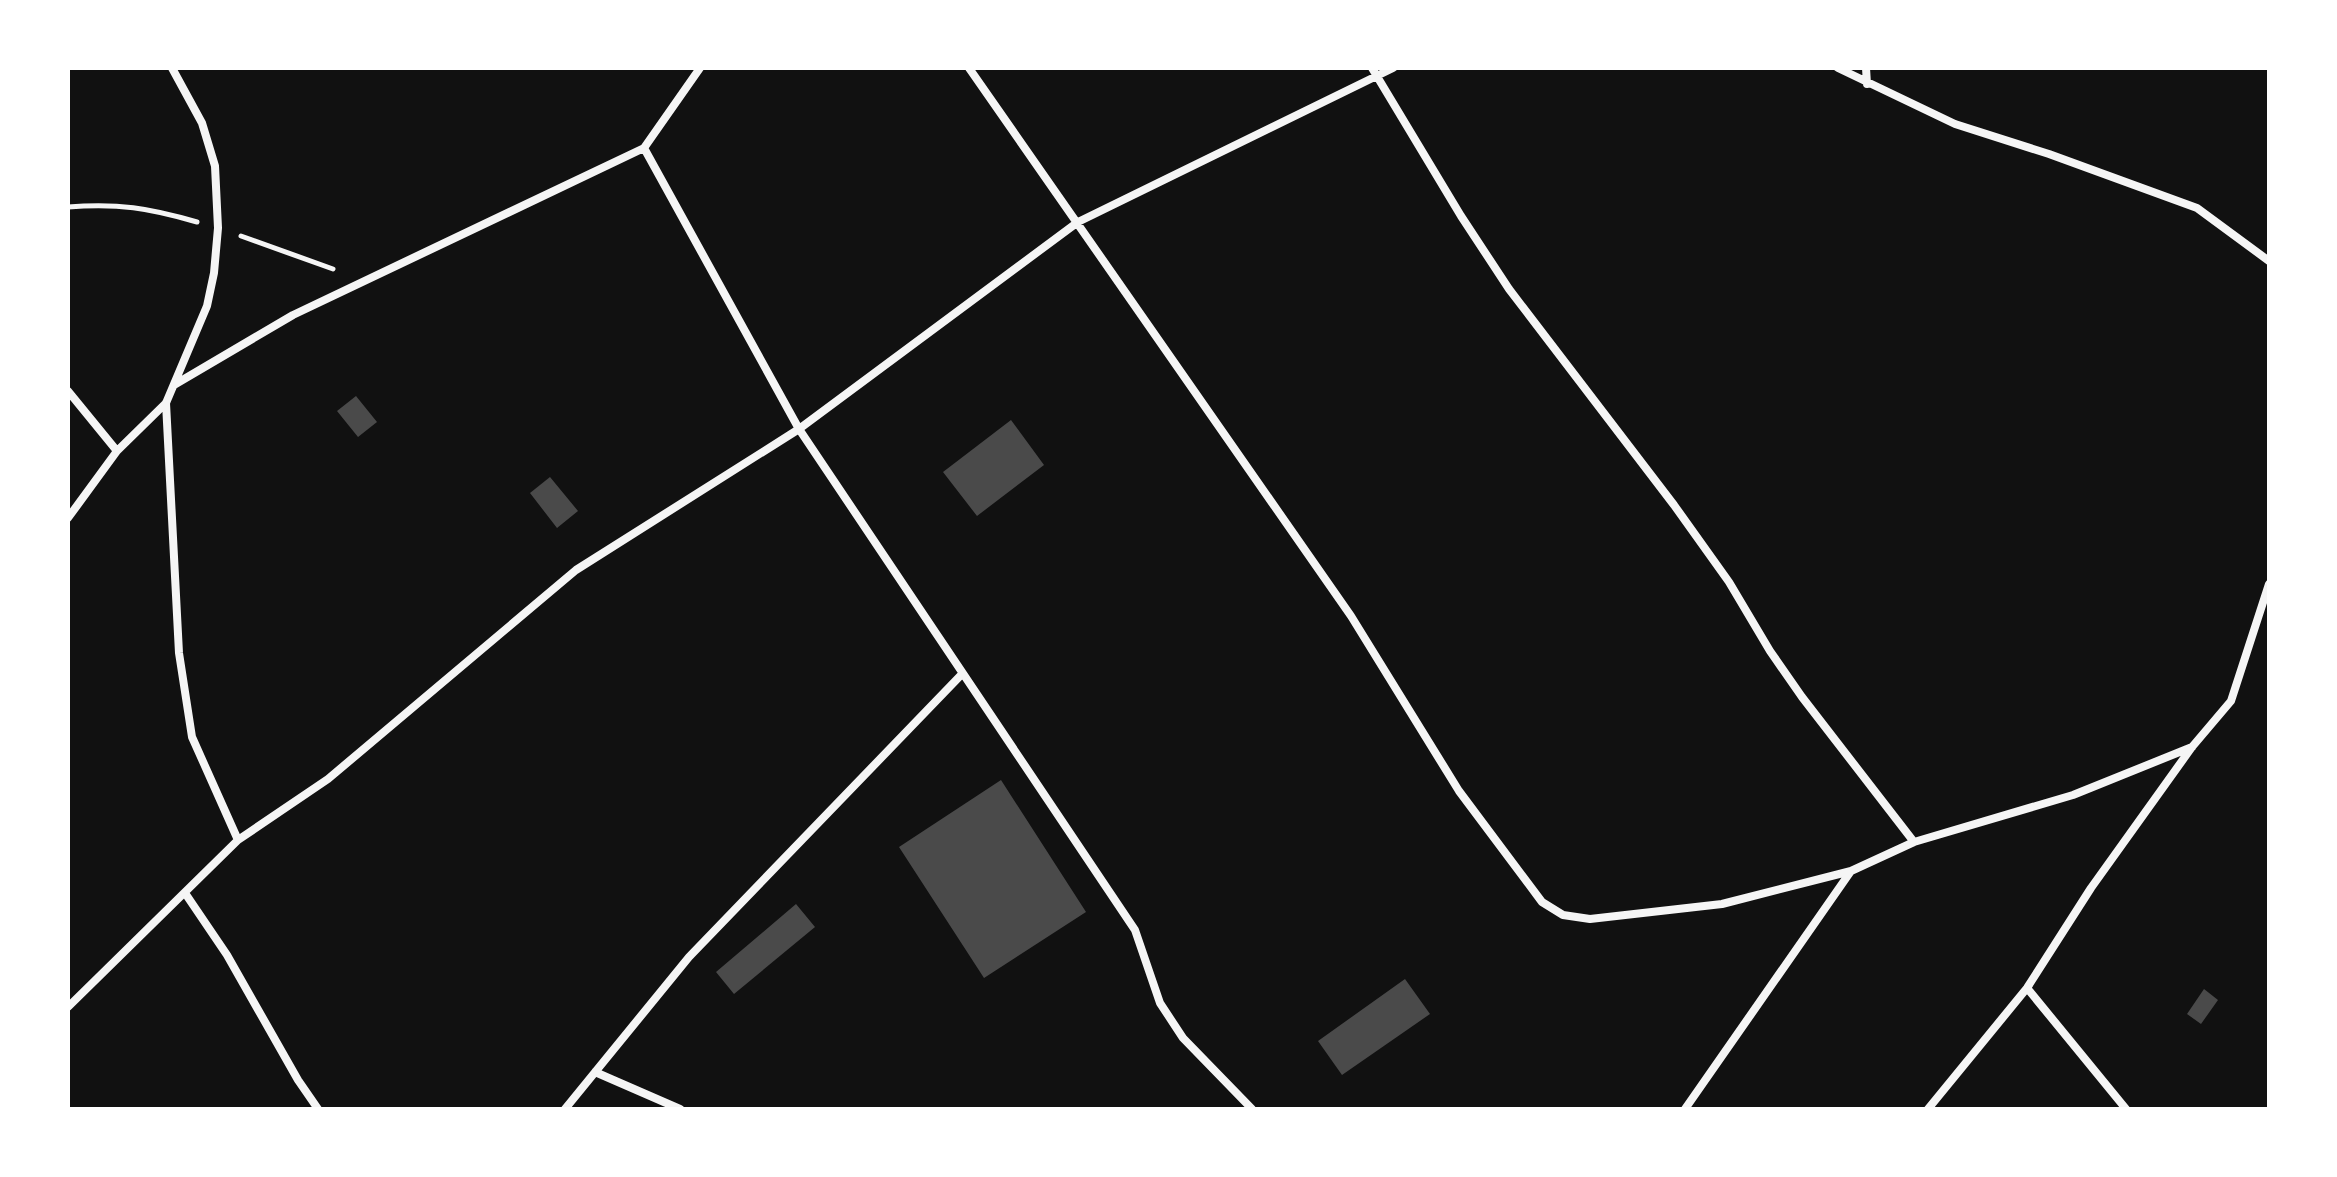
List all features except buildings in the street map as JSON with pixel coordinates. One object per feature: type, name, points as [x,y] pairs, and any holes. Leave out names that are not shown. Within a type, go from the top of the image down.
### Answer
[{"type":"street","points":[[68,518],[117,451],[166,403],[207,306],[218,228],[215,166],[202,123],[172,68]]},
{"type":"street","points":[[174,385],[293,315],[644,148],[700,68]]},
{"type":"street","points":[[969,68],[1351,616],[1459,791],[1542,902],[1563,915],[1590,919],[1722,904],[1851,871],[1914,842],[2073,795],[2192,747]]},
{"type":"street","points":[[68,1007],[238,840],[328,779],[576,570],[799,429],[1078,222],[1374,72],[1393,68]]},
{"type":"street","points":[[1838,68],[1955,124],[2049,154],[2197,208],[2269,261]]},
{"type":"street","points":[[1866,68],[1867,84]]},
{"type":"street","points":[[1374,72],[1509,289],[1674,505],[1729,582],[1802,697],[1914,842]]},
{"type":"street","points":[[644,148],[799,429],[1135,930],[1160,1003],[1175,1027],[1209,1068],[1252,1109]]},
{"type":"street","points":[[68,391],[117,451]]},
{"type":"street","points":[[166,403],[179,653],[192,737],[238,840]]},
{"type":"street","points":[[1928,1109],[2027,988],[2091,888],[2192,747],[2231,701],[2269,584]]},
{"type":"street","points":[[565,1109],[689,957],[962,674]]},
{"type":"street","points":[[1685,1109],[1851,871]]},
{"type":"street","points":[[185,893],[227,955],[298,1080],[318,1109]]},
{"type":"street","points":[[2027,988],[2126,1109]]},
{"type":"street","points":[[595,1072],[680,1109]]}]
